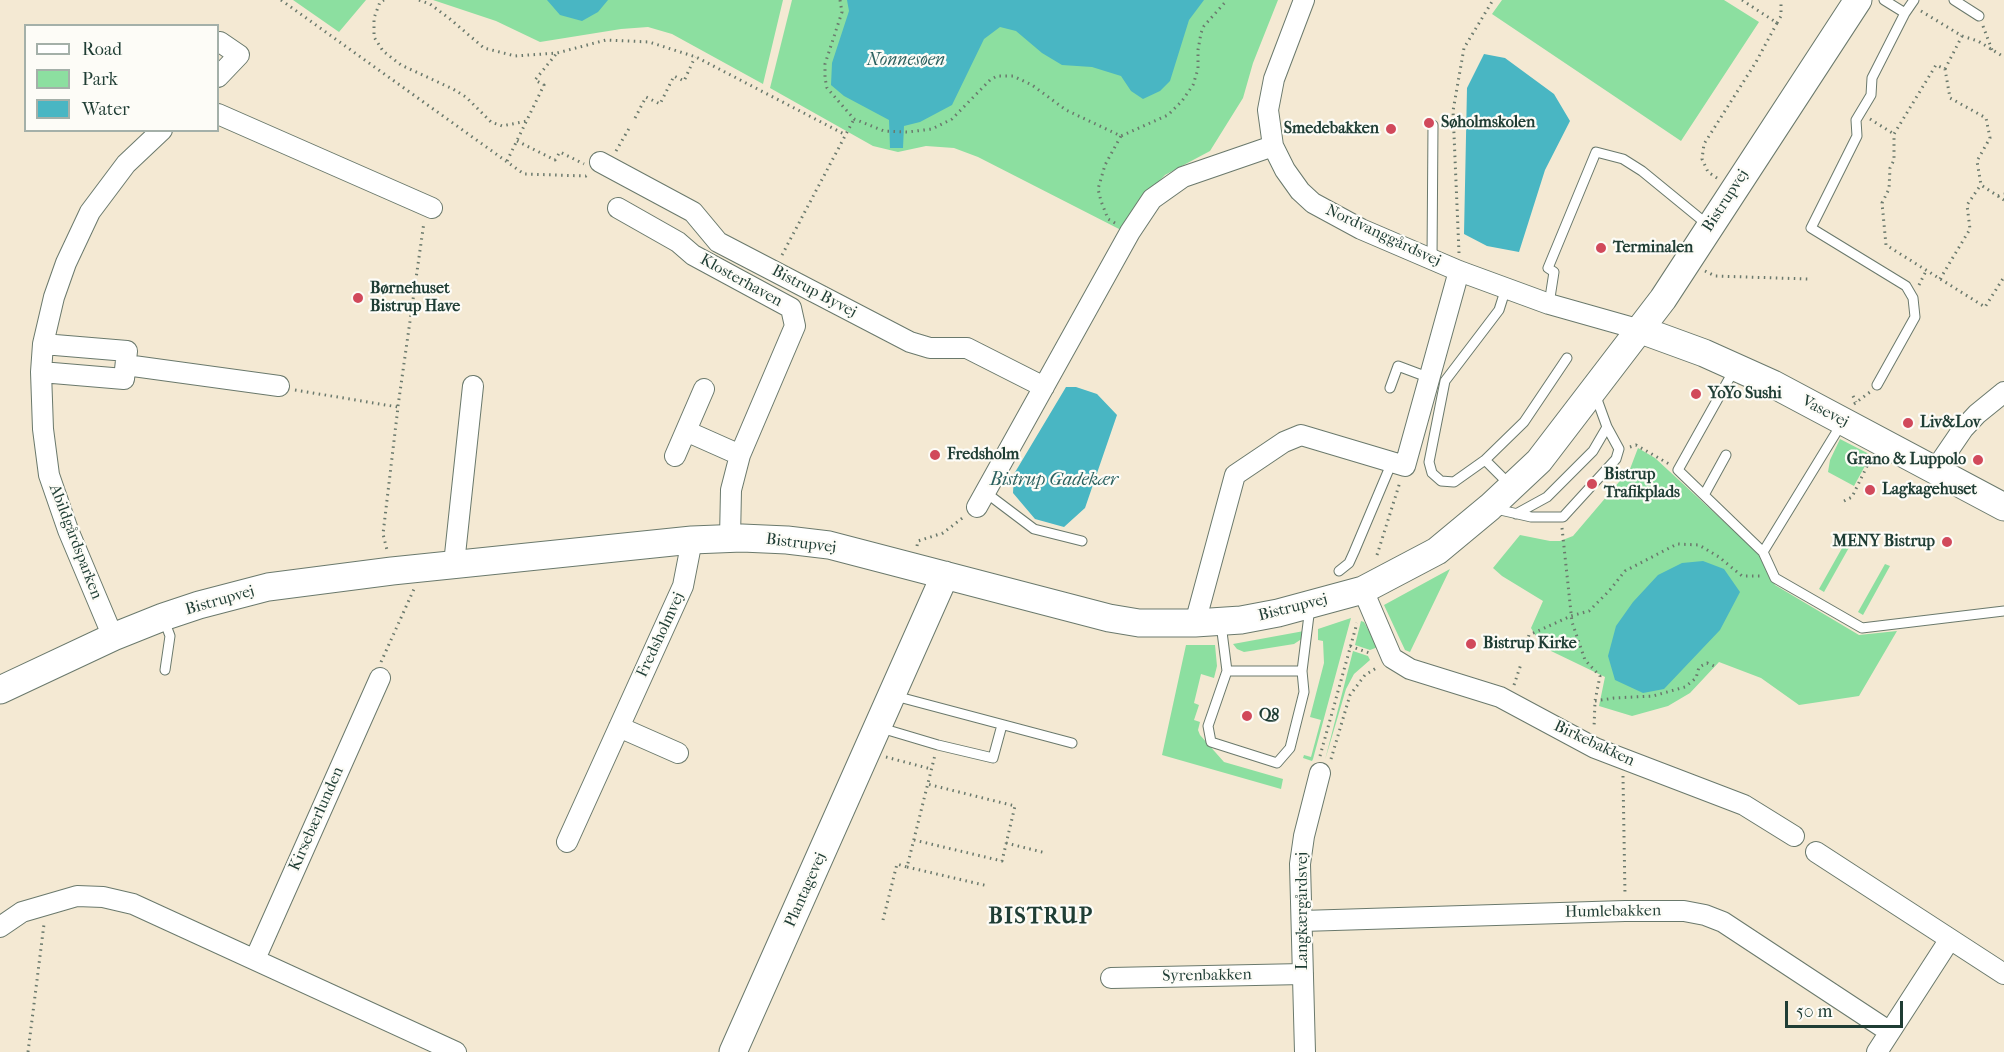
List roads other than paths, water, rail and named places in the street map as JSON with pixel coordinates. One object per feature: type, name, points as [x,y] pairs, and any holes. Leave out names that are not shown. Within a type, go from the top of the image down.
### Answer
[{"type":"main road","name":"Bistrupvej","points":[[0,690],[113,637],[199,605],[268,587],[454,564],[693,540],[730,538],[787,540],[829,545],[1109,618],[1139,623],[1241,620],[1363,590],[1437,551],[1490,507],[1539,461],[1641,330],[1858,0]]},
{"type":"main road","name":"Vasevej","points":[[1641,330],[1704,352],[1736,367],[2004,507]]},
{"type":"main road","name":"Plantagevej","points":[[733,1052],[945,575]]},
{"type":"street","name":"Nordvanggårdsvej","points":[[1304,0],[1274,79],[1269,110],[1273,146],[1285,170],[1313,203],[1361,229],[1460,271],[1549,304],[1641,330]]},
{"type":"street","points":[[219,76],[239,55],[220,42]]},
{"type":"street","points":[[219,114],[428,215]]},
{"type":"street","name":"Abildgårdsparken","points":[[113,637],[68,530],[49,475],[43,429],[41,372],[43,345],[54,297],[63,271],[90,212],[126,164],[160,132]]},
{"type":"street","points":[[981,500],[1130,232],[1152,199],[1183,177],[1273,146]]},
{"type":"street","name":"Bistrup Byvej","points":[[600,165],[693,212],[718,242],[910,342],[930,348],[967,348],[1044,387]]},
{"type":"street","name":"Klosterhaven","points":[[618,208],[678,242],[693,255],[791,308],[795,326],[740,455],[731,490],[730,538]]},
{"type":"street","name":"Nordvanggårdsvej","points":[[1398,464],[1430,378],[1460,271]]},
{"type":"street","points":[[41,372],[124,379],[126,365],[127,351],[43,345]]},
{"type":"street","points":[[126,365],[279,386]]},
{"type":"street","points":[[454,564],[473,386]]},
{"type":"street","points":[[675,456],[704,389]]},
{"type":"street","points":[[1935,470],[1963,429],[1977,414],[2004,393]]},
{"type":"street","points":[[686,431],[740,455]]},
{"type":"street","points":[[1208,622],[1235,475],[1284,442],[1301,435],[1398,464]]},
{"type":"street","name":"Fredsholmvej","points":[[567,842],[683,586],[693,540]]},
{"type":"street","name":"Birkebakken","points":[[1363,590],[1392,658],[1410,669],[1500,697],[1595,748],[1744,805],[1794,836]]},
{"type":"street","name":"Kirsebærlunden","points":[[255,959],[380,678]]},
{"type":"street","points":[[619,727],[678,753]]},
{"type":"street","name":"Langkærgårdsvej","points":[[1305,1052],[1300,864],[1304,836],[1320,773]]},
{"type":"street","points":[[1816,852],[2004,974]]},
{"type":"street","points":[[0,927],[22,912],[77,896],[103,897],[133,904],[456,1052]]},
{"type":"street","name":"Humlebakken","points":[[1302,921],[1684,911],[1705,915],[1723,922],[1890,1032]]},
{"type":"street","points":[[1877,1052],[1950,939]]},
{"type":"street","name":"Syrenbakken","points":[[1111,978],[1303,974]]},
{"type":"lane","points":[[1884,0],[1905,13]]},
{"type":"lane","points":[[1877,385],[1915,317],[1913,298],[1906,286],[1811,228],[1857,136],[1856,120],[1871,95],[1872,78],[1914,0]]},
{"type":"lane","points":[[1954,0],[1979,16]]},
{"type":"lane","points":[[1432,259],[1433,125]]},
{"type":"lane","points":[[1549,304],[1554,272],[1548,268],[1596,152],[1623,159],[1642,171],[1710,226]]},
{"type":"lane","points":[[1506,288],[1499,310],[1446,381],[1429,462],[1432,472],[1441,481],[1454,482],[1485,460],[1524,422],[1567,358]]},
{"type":"lane","points":[[1390,388],[1398,366],[1430,378]]},
{"type":"lane","points":[[1736,367],[1678,470],[1763,552],[1775,579],[1862,628],[2004,611]]},
{"type":"lane","points":[[1490,507],[1531,517],[1563,517],[1616,459],[1619,448],[1607,427],[1594,392]]},
{"type":"lane","points":[[1763,552],[1843,421]]},
{"type":"lane","points":[[1516,513],[1547,497],[1593,451],[1607,427]]},
{"type":"lane","points":[[1704,495],[1726,455]]},
{"type":"lane","points":[[1485,460],[1512,487]]},
{"type":"lane","name":"Nordvanggårdsvej","points":[[1339,571],[1348,563],[1398,464]]},
{"type":"lane","points":[[981,500],[1034,529],[1082,541]]},
{"type":"lane","points":[[1208,622],[1227,671],[1208,726],[1211,742],[1277,763],[1290,748],[1304,692],[1302,671],[1310,604]]},
{"type":"lane","points":[[163,618],[170,636],[165,670]]},
{"type":"lane","points":[[1227,671],[1302,671]]},
{"type":"lane","points":[[893,695],[1072,743]]},
{"type":"lane","points":[[878,727],[993,758],[1002,725]]},
{"type":"water","points":[[547,0],[608,0],[598,12],[582,21],[560,15]]},
{"type":"water","name":"Nonnesøen","points":[[847,0],[1204,0],[1189,20],[1170,81],[1160,91],[1143,99],[1131,91],[1121,76],[1092,67],[1062,65],[1042,53],[1016,31],[1000,27],[984,39],[952,105],[920,122],[904,126],[903,148],[890,148],[889,120],[844,96],[831,85],[832,63],[849,11]]},
{"type":"water","points":[[1484,54],[1505,58],[1554,94],[1570,121],[1545,170],[1519,252],[1487,246],[1464,234],[1467,88]]},
{"type":"water","name":"Bistrup Gadekær","points":[[1066,387],[1076,387],[1097,394],[1117,415],[1085,508],[1064,527],[1035,519],[1013,493],[1014,474]]},
{"type":"water","points":[[1703,561],[1724,569],[1740,592],[1720,630],[1664,689],[1643,693],[1615,680],[1608,656],[1616,626],[1633,602],[1658,575],[1682,563]]},
{"type":"place","name":"Søholmskolen","points":[[1429,123]]},
{"type":"place","name":"Smedebakken","points":[[1391,129]]},
{"type":"place","name":"Terminalen","points":[[1601,248]]},
{"type":"place","name":"Børnehuset Bistrup Have","points":[[358,298]]},
{"type":"place","name":"YoYo Sushi","points":[[1696,394]]},
{"type":"place","name":"Liv&Lov","points":[[1908,423]]},
{"type":"place","name":"Fredsholm","points":[[935,455]]},
{"type":"place","name":"Grano & Luppolo","points":[[1978,460]]},
{"type":"place","name":"Bistrup Trafikplads","points":[[1592,484]]},
{"type":"place","name":"Lagkagehuset","points":[[1870,490]]},
{"type":"place","name":"MENY Bistrup","points":[[1947,542]]},
{"type":"place","name":"Bistrup Kirke","points":[[1471,644]]},
{"type":"place","name":"Q8","points":[[1247,716]]},
{"type":"district","name":"BISTRUP","points":[[1041,918]]}]
